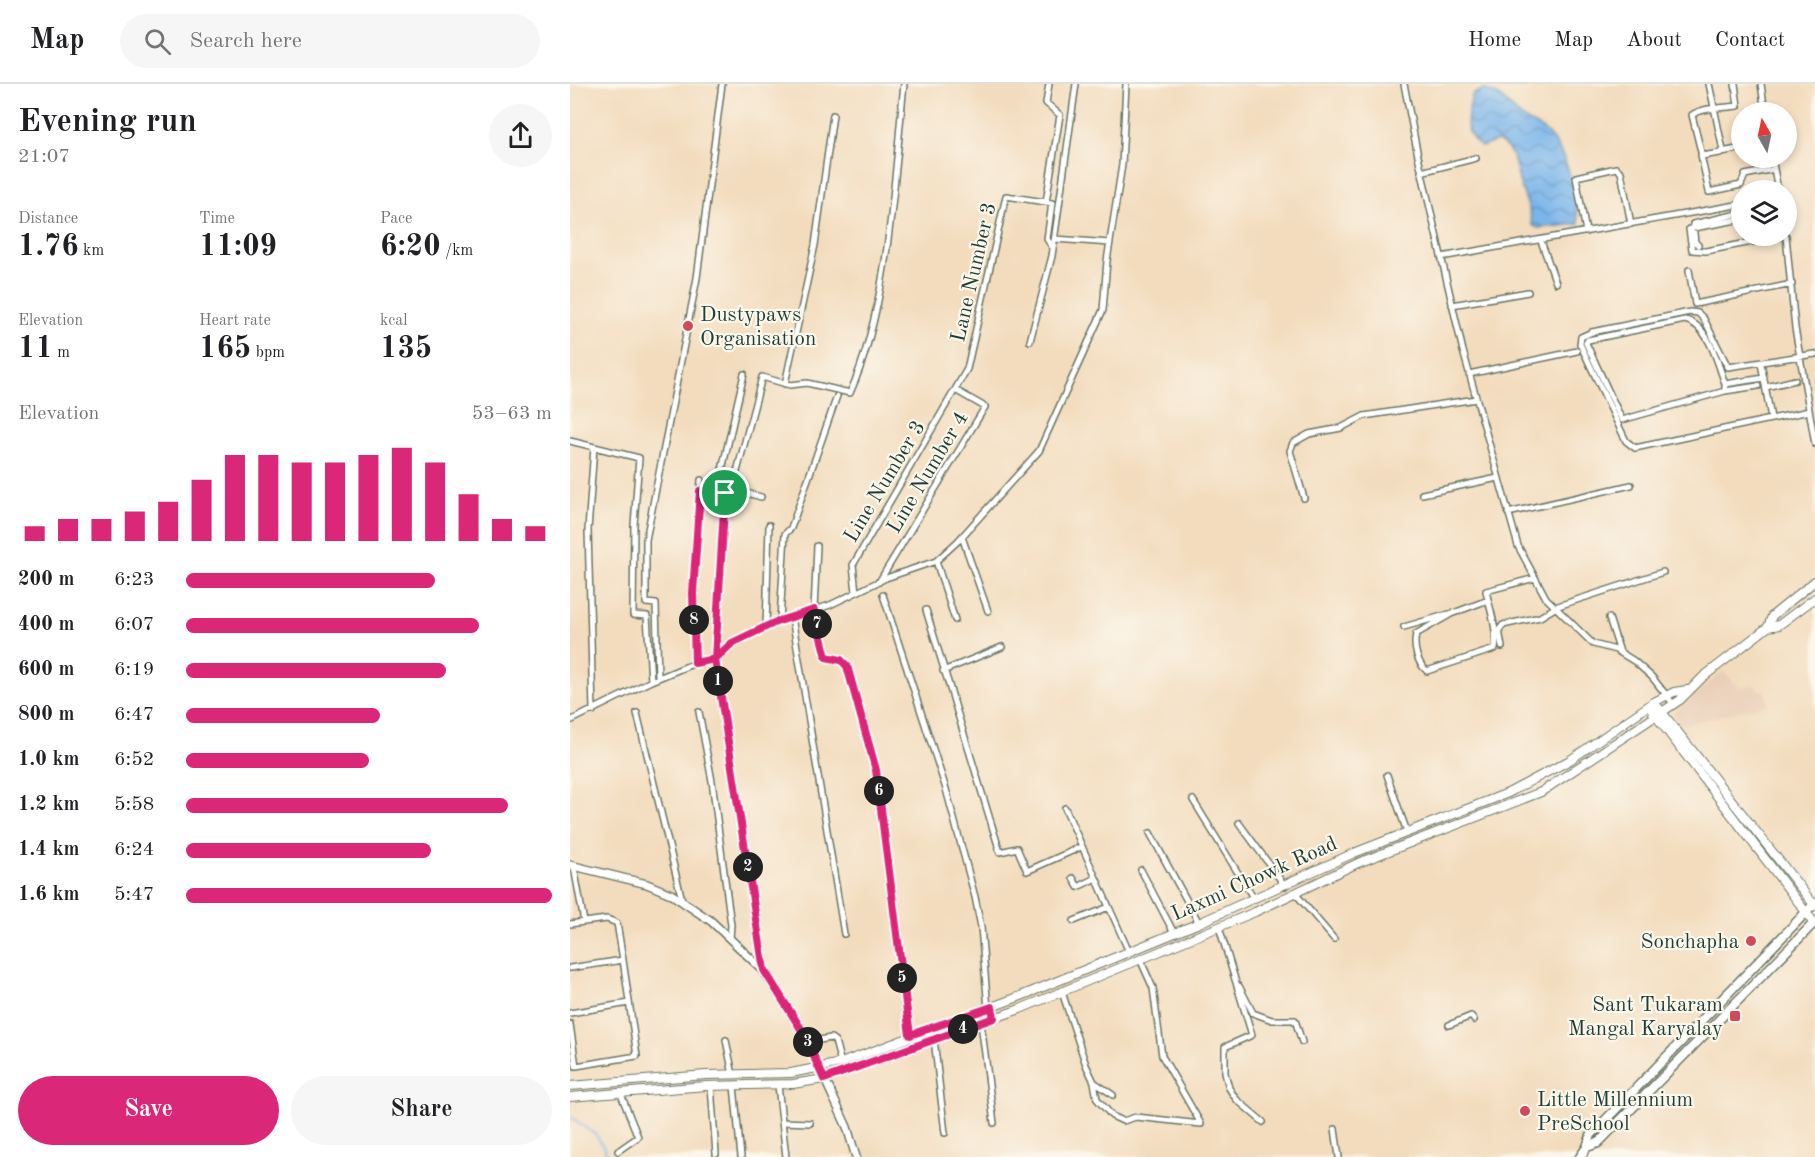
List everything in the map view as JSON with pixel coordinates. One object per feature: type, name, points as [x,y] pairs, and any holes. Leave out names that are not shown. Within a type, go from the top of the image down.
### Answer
[{"type":"main road","points":[[1768,627],[1772,616],[1815,581]]},
{"type":"main road","points":[[1674,705],[1687,690],[1768,627],[1779,625],[1815,598]]},
{"type":"main road","name":"Laxmi Chowk Road","points":[[570,1086],[819,1069],[841,1063],[910,1035],[990,1008],[1129,952],[1407,832],[1537,780],[1666,695],[1687,690]]},
{"type":"main road","points":[[1587,1147],[1598,1143],[1815,923],[1805,913],[1802,904],[1651,704]]},
{"type":"main road","name":"Laxmi Chowk Road","points":[[570,1097],[711,1086],[778,1085],[824,1079],[1062,992],[1281,900],[1358,863],[1541,792],[1658,713],[1674,705]]},
{"type":"main road","points":[[1580,1157],[1591,1135],[1815,904],[1658,713]]},
{"type":"main road","points":[[1276,889],[1281,900]]},
{"type":"main road","points":[[1129,952],[1137,961]]},
{"type":"main road","points":[[990,1008],[994,1018]]},
{"type":"main road","points":[[1671,1054],[1679,1060]]},
{"type":"main road","points":[[710,1075],[711,1086]]},
{"type":"main road","points":[[623,1092],[625,1081]]},
{"type":"street","points":[[658,678],[656,604],[646,603],[646,540],[697,278],[722,84]]},
{"type":"street","points":[[725,490],[734,483],[762,377],[785,384],[807,384],[850,393],[859,373],[879,294],[904,84]]},
{"type":"street","points":[[1049,84],[1046,103],[1060,115],[1046,202],[1052,203],[1047,239],[1053,248]]},
{"type":"street","points":[[1030,341],[1055,239],[1076,84]]},
{"type":"street","points":[[570,721],[658,678],[695,663],[715,659],[732,643],[766,627],[936,561],[962,537],[1039,451],[1103,310],[1122,165],[1126,84]]},
{"type":"street","points":[[1404,84],[1421,171],[1469,374],[1518,546],[1546,597],[1558,606],[1593,644],[1620,652],[1652,677],[1674,705]]},
{"type":"street","points":[[1709,84],[1722,152]]},
{"type":"street","points":[[1735,84],[1739,105],[1692,115],[1709,192],[1741,185],[1743,176],[1762,171],[1774,169],[1776,180]]},
{"type":"street","points":[[1761,84],[1764,102]]},
{"type":"street","points":[[785,384],[815,245],[833,115]]},
{"type":"street","points":[[1701,155],[1731,150]]},
{"type":"street","points":[[1421,171],[1476,158]]},
{"type":"street","points":[[1586,232],[1576,177],[1616,168],[1621,172],[1631,224]]},
{"type":"street","name":"Lane Number 3","points":[[957,391],[967,369],[1006,196],[1046,202]]},
{"type":"street","points":[[1441,257],[1731,206]]},
{"type":"street","points":[[1698,245],[1693,228],[1695,223],[1731,215]]},
{"type":"street","points":[[1731,221],[1688,230],[1692,250],[1696,252],[1731,246]]},
{"type":"street","points":[[1055,239],[1110,243]]},
{"type":"street","points":[[1541,241],[1556,283]]},
{"type":"street","points":[[1786,246],[1800,356],[1815,444]]},
{"type":"street","points":[[1689,270],[1695,304],[1792,284]]},
{"type":"street","points":[[1452,305],[1528,292]]},
{"type":"street","points":[[1809,411],[1635,448],[1626,441],[1580,344],[1581,337],[1592,332],[1690,312],[1698,313],[1704,319],[1728,367],[1815,354]]},
{"type":"street","points":[[1725,391],[1725,384],[1707,339],[1692,321],[1685,320],[1588,340],[1586,343],[1622,420],[1643,412],[1725,391],[1758,386]]},
{"type":"street","points":[[1469,374],[1577,351]]},
{"type":"street","points":[[1761,363],[1771,418]]},
{"type":"street","points":[[744,374],[718,483],[725,490],[715,659],[764,970]]},
{"type":"street","points":[[1725,384],[1764,378]]},
{"type":"street","points":[[1766,387],[1795,380]]},
{"type":"street","name":"Line Number 4","points":[[879,582],[985,406],[957,391]]},
{"type":"street","name":"Line Number 3","points":[[856,592],[853,565],[957,391]]},
{"type":"street","points":[[780,621],[785,534],[791,528],[837,396]]},
{"type":"street","points":[[1304,498],[1290,451],[1293,443],[1309,434],[1341,428],[1364,416],[1476,399]]},
{"type":"street","points":[[570,441],[639,458],[634,525],[633,615],[647,616],[651,681]]},
{"type":"street","points":[[593,711],[588,530],[594,447]]},
{"type":"street","points":[[1422,494],[1498,478]]},
{"type":"street","points":[[695,663],[693,593],[701,480]]},
{"type":"street","points":[[1508,513],[1631,485]]},
{"type":"street","points":[[700,491],[725,490],[761,497]]},
{"type":"street","points":[[766,627],[769,525]]},
{"type":"street","points":[[962,537],[988,611]]},
{"type":"street","points":[[817,546],[814,610],[826,657],[841,660],[847,666],[876,770],[910,1035]]},
{"type":"street","points":[[936,561],[955,620]]},
{"type":"street","points":[[1503,647],[1500,627],[1540,617],[1558,606],[1663,572]]},
{"type":"street","points":[[1451,614],[1416,634],[1414,642],[1420,665],[1427,671],[1495,649],[1496,641],[1486,591],[1535,578]]},
{"type":"street","points":[[883,595],[946,789],[975,897],[981,927],[990,1008]]},
{"type":"street","points":[[1404,627],[1451,614],[1488,600]]},
{"type":"street","points":[[926,609],[1000,852],[1017,848],[1027,871],[1081,847]]},
{"type":"street","points":[[792,617],[844,934]]},
{"type":"street","points":[[1609,618],[1620,652]]},
{"type":"street","points":[[943,670],[1002,647]]},
{"type":"street","points":[[699,711],[712,781],[731,925],[730,939]]},
{"type":"street","points":[[637,713],[681,900]]},
{"type":"street","points":[[1387,775],[1407,832]]},
{"type":"street","points":[[1193,800],[1254,899]]},
{"type":"street","points":[[1065,808],[1129,952]]},
{"type":"street","points":[[1239,823],[1284,886]]},
{"type":"street","points":[[1150,833],[1199,923]]},
{"type":"street","points":[[584,922],[572,866],[647,884],[681,900],[730,939],[764,970],[808,1042],[848,1127],[856,1157]]},
{"type":"street","points":[[1141,870],[1174,933]]},
{"type":"street","points":[[1072,878],[1078,888],[1096,878]]},
{"type":"street","points":[[1295,893],[1334,939]]},
{"type":"street","points":[[1074,921],[1109,907]]},
{"type":"street","points":[[570,924],[607,920],[617,923],[637,1056],[576,1066],[570,1024]]},
{"type":"street","points":[[1219,927],[1239,986],[1253,1013],[1272,1020],[1296,1020],[1302,1042]]},
{"type":"street","points":[[570,968],[623,960]]},
{"type":"street","points":[[1062,992],[1086,1065],[1095,1082],[1097,1100],[1112,1116],[1123,1121],[1136,1118],[1201,1124],[1162,1056],[1153,988],[1137,961]]},
{"type":"street","points":[[1239,986],[1239,995],[1252,1035],[1225,1047],[1225,1073],[1236,1099],[1263,1122]]},
{"type":"street","points":[[570,1013],[629,1003]]},
{"type":"street","points":[[1449,1024],[1471,1016],[1474,1020]]},
{"type":"street","points":[[981,1023],[994,1123]]},
{"type":"street","points":[[808,1042],[831,1038],[835,1041],[841,1063]]},
{"type":"street","points":[[934,1039],[945,1134]]},
{"type":"street","points":[[726,1040],[733,1075]]},
{"type":"street","points":[[1095,1082],[1113,1095]]},
{"type":"street","points":[[778,1085],[786,1157]]},
{"type":"street","points":[[711,1086],[716,1154]]},
{"type":"street","points":[[734,1086],[741,1157]]},
{"type":"street","points":[[618,1150],[638,1137],[623,1092]]},
{"type":"street","points":[[783,1122],[810,1124]]},
{"type":"street","points":[[1335,1129],[1339,1157]]},
{"type":"shaded area","points":[[1723,671],[1740,688],[1755,684],[1758,691],[1764,690],[1769,704],[1679,726],[1674,712]]},
{"type":"water","points":[[1483,89],[1501,98],[1526,120],[1545,131],[1555,143],[1570,176],[1579,224],[1538,228],[1532,225],[1509,150],[1498,141],[1481,147],[1470,135],[1467,123],[1472,95]]},
{"type":"waterway","points":[[570,1116],[597,1136],[609,1157]]},
{"type":"place","name":"Dustypaws Organisation","points":[[688,326]]},
{"type":"place","name":"Sonchapha","points":[[1751,941]]},
{"type":"place","name":"Sant Tukaram Mangal Karyalay","points":[[1735,1016]]},
{"type":"place","name":"Little Millennium PreSchool","points":[[1525,1111]]},
{"type":"route","points":[[725,493],[700,491],[693,593],[695,663],[715,659],[732,643],[776,622],[814,610],[826,657],[841,660],[847,666],[863,715],[876,770],[893,886],[910,1035],[992,1007],[994,1018],[929,1040],[845,1074],[824,1079],[803,1032],[764,970],[715,659],[725,493]]}]
